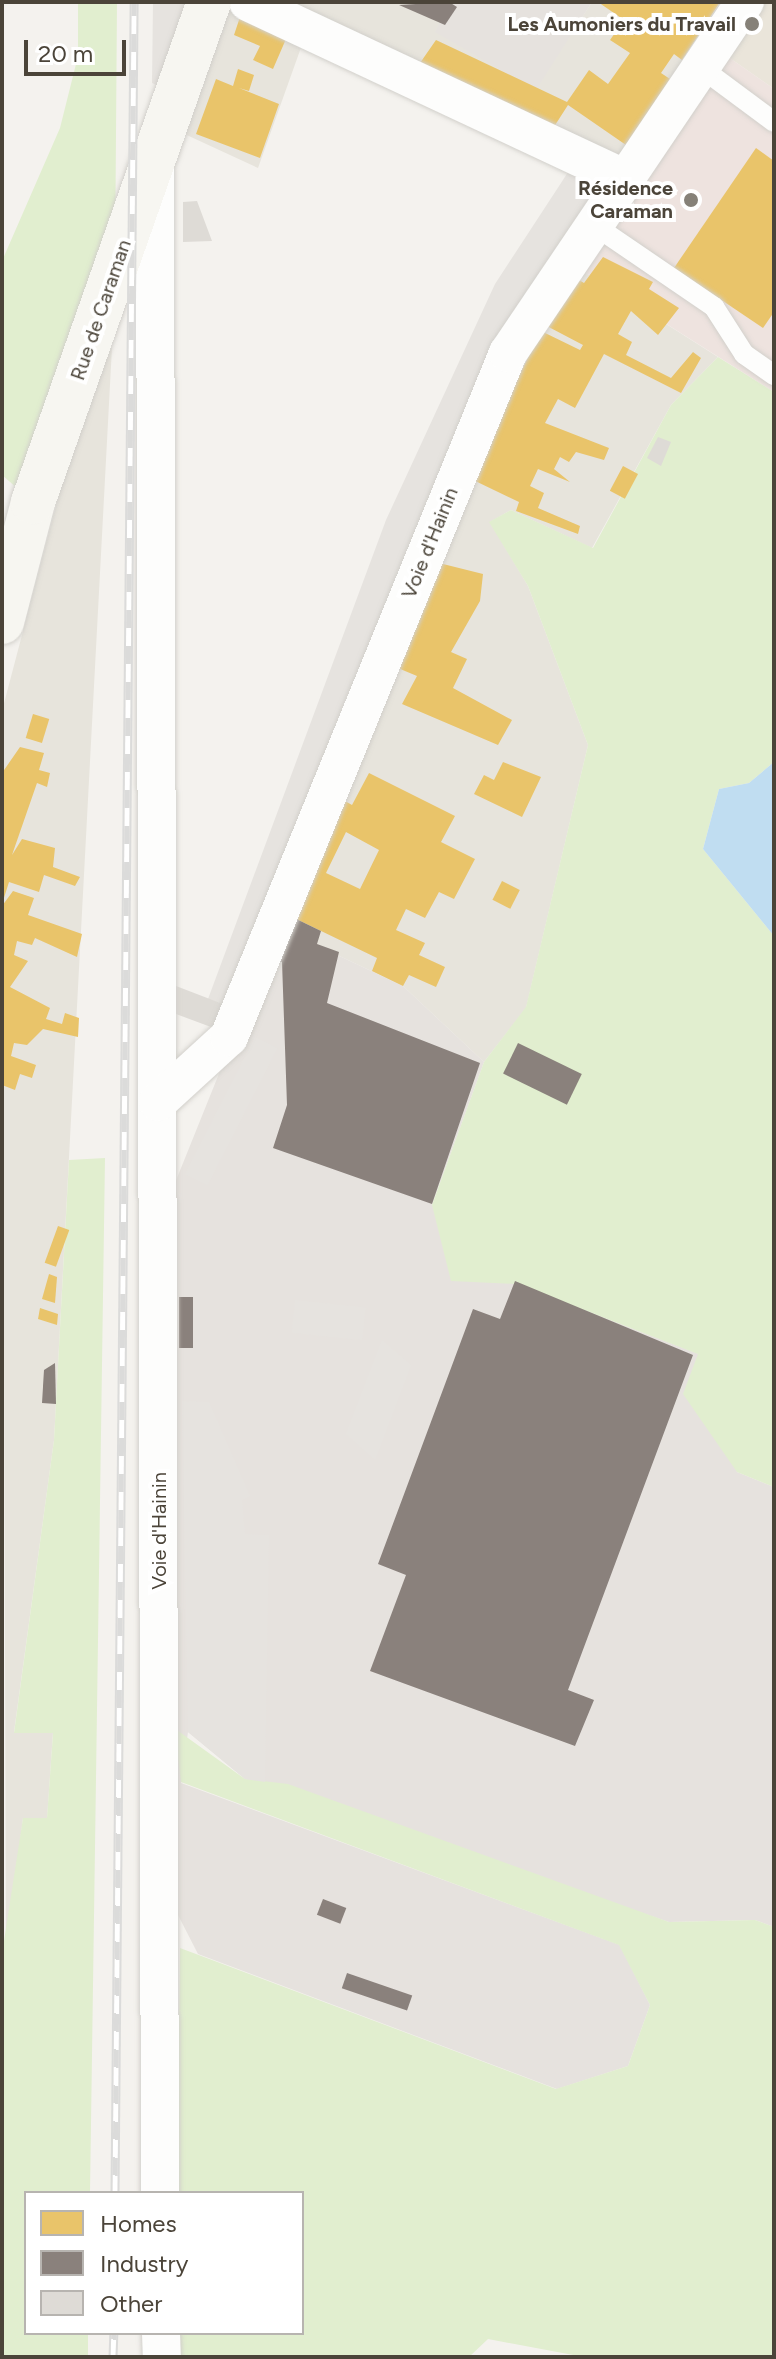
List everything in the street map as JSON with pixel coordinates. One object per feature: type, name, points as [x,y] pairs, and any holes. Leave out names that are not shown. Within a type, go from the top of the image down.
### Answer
[{"type":"street","name":"Rue de Caraman","points":[[2,622],[33,502],[154,151],[209,2]]},
{"type":"street","points":[[248,2],[623,178]]},
{"type":"street","name":"Voie d'Hainin","points":[[158,1102],[229,1037],[508,353],[591,223],[745,2]]},
{"type":"street","name":"Voie d'Hainin","points":[[154,151],[160,2191]]},
{"type":"street","points":[[161,2335],[162,2357]]},
{"type":"lane","points":[[700,67],[774,122]]},
{"type":"lane","points":[[591,223],[714,307],[744,354],[774,375]]},
{"type":"shaded area","points":[[153,2],[209,2],[176,93],[152,83]]},
{"type":"shaded area","points":[[209,2],[450,2],[535,89],[592,2],[745,2],[623,178],[308,28],[258,168],[165,125]]},
{"type":"shaded area","points":[[450,2],[592,2],[536,90],[435,32]]},
{"type":"shaded area","name":"Les Aumoniers du Travail","points":[[745,2],[774,2],[774,89],[714,47]]},
{"type":"shaded area","name":"Résidence Caraman","points":[[714,47],[774,89],[774,392],[578,268]]},
{"type":"shaded area","points":[[578,157],[623,178],[539,298],[347,696],[228,1006],[208,999],[386,520],[495,284]]},
{"type":"shaded area","points":[[578,268],[718,357],[671,405],[592,548],[511,510],[490,522],[528,586],[588,745],[526,1008],[484,1062],[403,986],[278,927],[508,353]]},
{"type":"shaded area","points":[[112,347],[54,1440],[14,1732],[53,1732],[47,1819],[23,1818],[6,1954],[2,711],[83,403]]},
{"type":"shaded area","points":[[278,927],[403,986],[484,1062],[432,1205],[517,1284],[699,1354],[737,1472],[774,1487],[774,1927],[755,1920],[669,1922],[245,1779],[188,1732],[181,1783],[620,1945],[650,2005],[628,2066],[557,2089],[198,1954],[159,1878],[175,1183]]},
{"type":"shaded area","points":[[255,1037],[277,1048],[207,1186],[185,1174]]},
{"type":"shaded area","points":[[295,1300],[366,1307],[362,1340],[292,1333]]},
{"type":"shaded area","points":[[382,1340],[411,1365],[375,1460],[346,1434]]},
{"type":"shaded area","points":[[182,1401],[209,1402],[250,1496],[242,1500],[245,1534],[269,1535],[265,1782],[245,1779],[188,1732]]},
{"type":"green space","points":[[78,2],[117,2],[115,268],[33,502],[2,475],[2,261],[60,128],[78,56]]},
{"type":"green space","points":[[718,357],[774,392],[774,762],[749,783],[719,789],[703,849],[774,936],[774,1487],[737,1472],[683,1394],[698,1354],[517,1284],[451,1281],[432,1205],[484,1062],[526,1007],[588,745],[528,586],[489,522],[511,510],[593,548],[671,405]]},
{"type":"green space","points":[[105,1158],[90,2191],[24,2191],[24,2335],[88,2335],[88,2357],[2,2357],[2,1954],[23,1818],[47,1818],[53,1733],[14,1733],[54,1440],[69,1160]]},
{"type":"green space","points":[[174,1728],[245,1779],[288,1784],[669,1922],[755,1920],[774,1927],[774,2357],[584,2357],[488,2339],[469,2357],[174,2357],[174,2335],[304,2335],[304,2191],[177,2191],[180,1948],[556,2089],[628,2066],[650,2005],[619,1945],[181,1782]]},
{"type":"water","points":[[774,762],[774,936],[703,849],[719,789],[749,783]]},
{"type":"building: Homes","points":[[598,2],[720,2],[682,60],[674,54],[661,73],[670,79],[626,145],[568,105],[550,133],[420,63],[436,40],[567,102],[589,70],[608,84],[630,53],[610,40],[624,20]]},
{"type":"building: Homes","points":[[240,17],[286,39],[273,69],[253,60],[260,46],[234,35]]},
{"type":"building: Homes","points":[[238,69],[254,75],[249,91],[239,88],[279,104],[260,158],[196,134],[216,79],[233,86]]},
{"type":"building: Homes","points":[[756,148],[774,161],[774,312],[763,328],[674,268]]},
{"type":"building: Homes","points":[[603,257],[653,282],[649,289],[679,308],[658,335],[631,311],[618,334],[632,342],[626,355],[671,378],[693,352],[701,358],[681,393],[604,354],[575,408],[558,399],[545,423],[609,448],[604,460],[576,452],[569,462],[560,457],[554,469],[570,482],[538,469],[530,486],[544,493],[538,508],[580,526],[578,534],[516,511],[519,502],[469,478],[541,331],[580,350],[583,345],[543,324],[574,277],[584,283]]},
{"type":"building: Homes","points":[[623,466],[638,474],[625,499],[610,491]]},
{"type":"building: Homes","points":[[439,563],[483,574],[480,601],[451,652],[467,659],[453,688],[512,720],[498,745],[402,704],[417,676],[393,666]]},
{"type":"building: Homes","points":[[33,714],[49,719],[42,743],[26,738]]},
{"type":"building: Homes","points":[[20,747],[44,753],[39,770],[50,773],[47,787],[37,783],[12,855],[22,839],[55,848],[53,867],[80,877],[75,886],[44,875],[39,892],[9,882],[3,901],[2,773]]},
{"type":"building: Homes","points":[[503,762],[541,777],[522,817],[474,794],[484,775],[494,780]]},
{"type":"building: Homes","points":[[369,773],[455,816],[441,842],[475,859],[454,899],[439,892],[425,918],[406,909],[396,930],[425,943],[419,955],[445,967],[436,987],[409,975],[403,986],[372,971],[377,958],[288,915],[336,796],[352,805]],"holes":[[[346,832],[379,850],[360,889],[326,873]]]},
{"type":"building: Homes","points":[[502,881],[520,890],[510,909],[492,900]]},
{"type":"building: Homes","points":[[13,891],[34,898],[28,915],[82,934],[77,957],[35,938],[32,945],[17,941],[14,955],[28,961],[10,987],[50,1008],[46,1019],[62,1024],[65,1013],[79,1018],[78,1037],[43,1029],[27,1045],[14,1043],[11,1056],[36,1065],[32,1078],[20,1074],[15,1090],[2,1085],[2,906]]},
{"type":"building: Homes","points":[[58,1226],[69,1230],[56,1267],[45,1263]]},
{"type":"building: Homes","points":[[49,1274],[57,1277],[55,1303],[42,1299]]},
{"type":"building: Homes","points":[[40,1308],[58,1314],[57,1325],[38,1319]]},
{"type":"building: Industry","points":[[449,2],[457,7],[445,25],[399,5]]},
{"type":"building: Industry","points":[[288,915],[321,931],[317,944],[339,952],[327,1003],[480,1063],[432,1204],[273,1148],[287,1105],[282,962],[271,958]]},
{"type":"building: Industry","points":[[518,1043],[582,1074],[567,1105],[503,1074]]},
{"type":"building: Industry","points":[[515,1281],[693,1355],[568,1690],[594,1700],[575,1746],[370,1671],[406,1575],[378,1564],[473,1309],[500,1319]]},
{"type":"building: Industry","points":[[179,1297],[193,1297],[193,1348],[179,1348]]},
{"type":"building: Industry","points":[[55,1363],[56,1404],[42,1403],[44,1370]]},
{"type":"building: Industry","points":[[323,1899],[346,1908],[340,1924],[317,1915]]},
{"type":"building: Industry","points":[[347,1973],[412,1995],[407,2011],[342,1988]]},
{"type":"building: Other","points":[[197,201],[212,241],[183,242],[183,202]]},
{"type":"building: Other","points":[[658,437],[671,442],[661,466],[647,458]]},
{"type":"building: Other","points":[[176,986],[228,1006],[219,1030],[176,1014]]},
{"type":"railway","points":[[115,2191],[134,2]]},
{"type":"railway","points":[[113,2357],[114,2335]]},
{"type":"place","name":"Les Aumoniers du Travail","points":[[752,24]]},
{"type":"place","name":"Résidence Caraman","points":[[691,200]]}]
